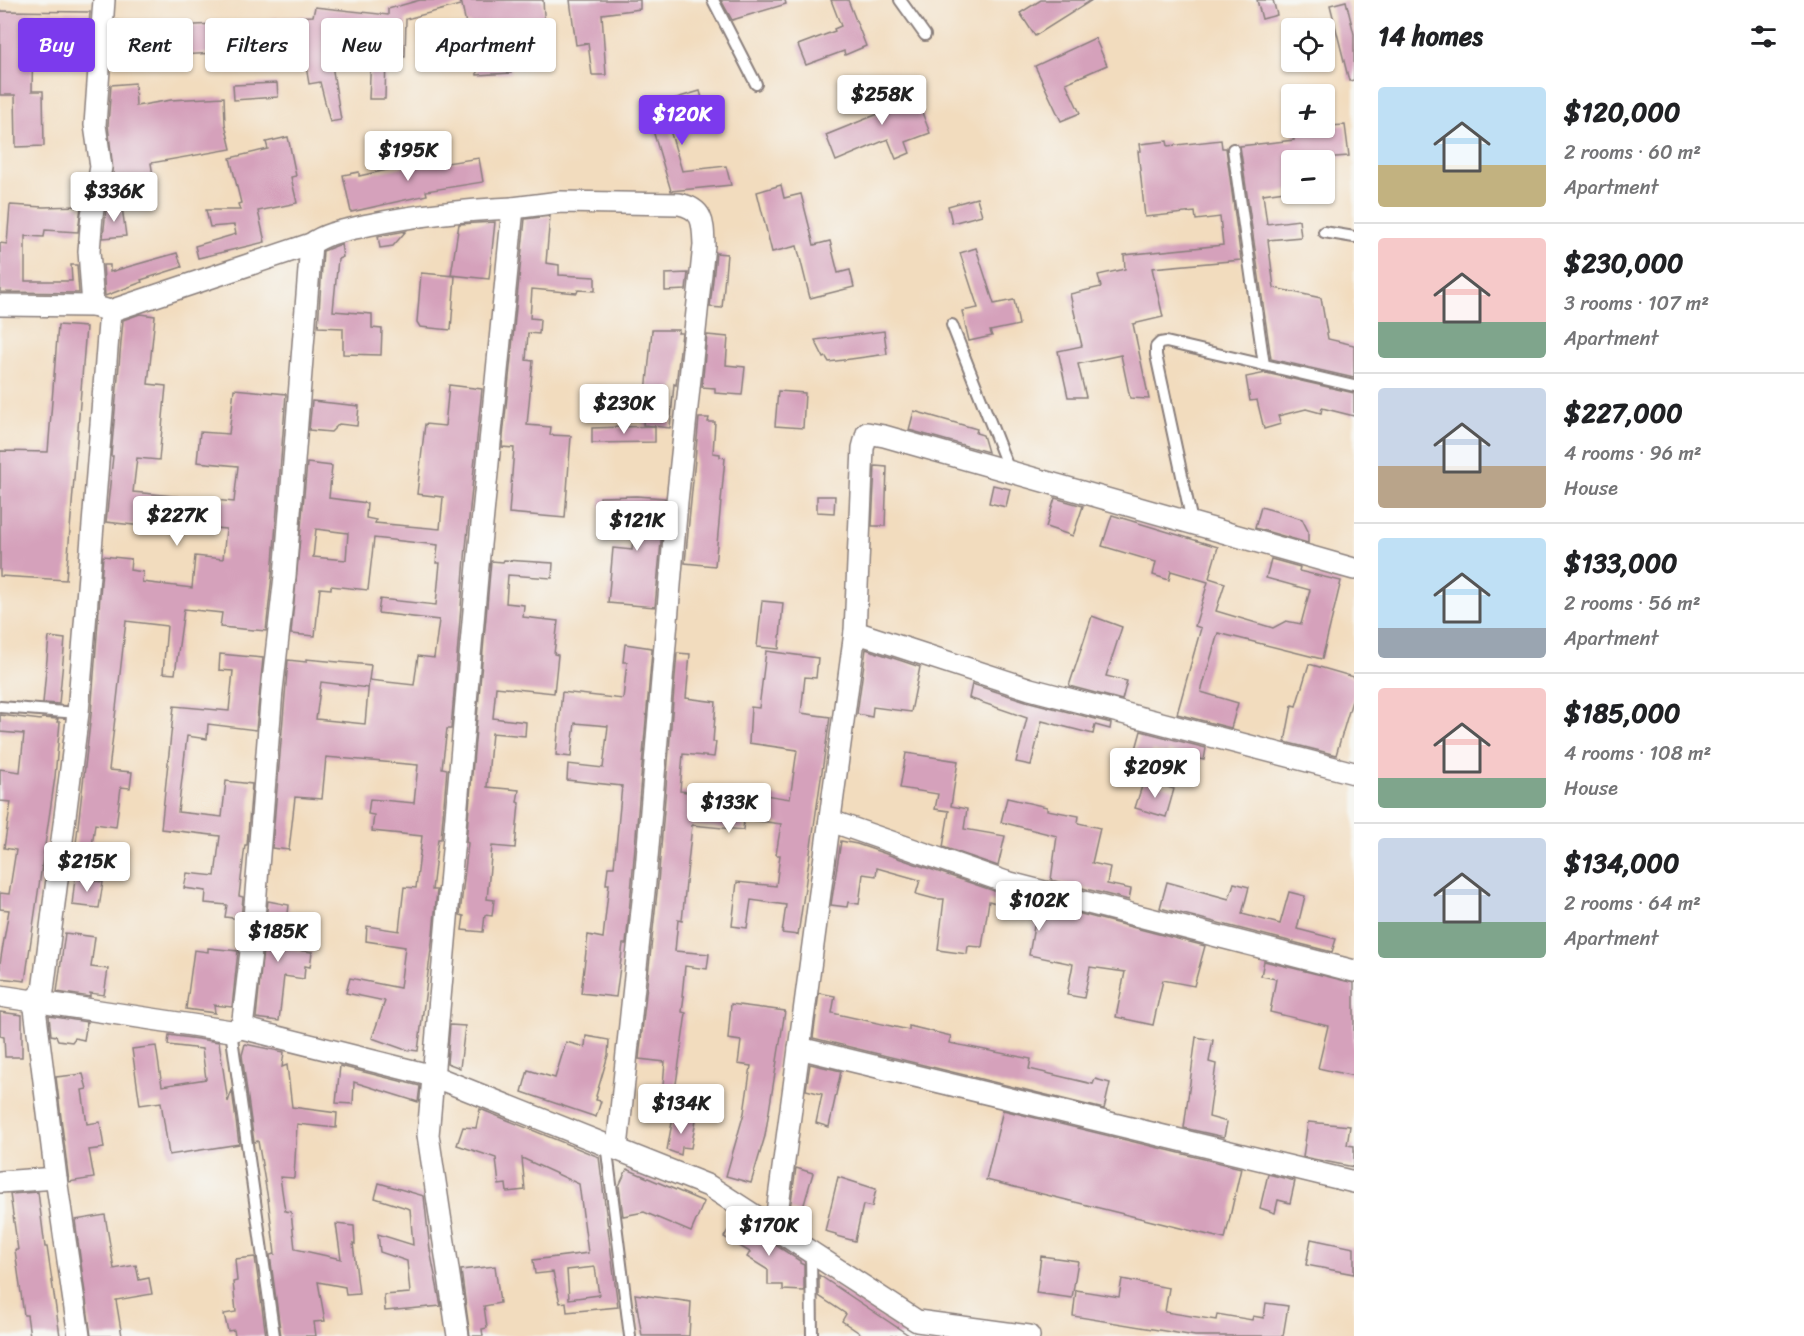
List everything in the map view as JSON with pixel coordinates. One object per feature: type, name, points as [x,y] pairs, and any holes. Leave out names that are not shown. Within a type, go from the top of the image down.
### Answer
[{"type":"street","points":[[34,1000],[44,991],[78,713],[101,309],[89,251],[92,215],[101,166],[95,125],[104,0]]},
{"type":"street","points":[[0,305],[101,309],[311,244],[333,233],[405,217],[560,202],[679,204],[691,206],[697,212],[703,224],[703,255],[677,502],[645,882],[612,1146]]},
{"type":"street","points":[[458,1336],[428,1135],[478,565],[513,208]]},
{"type":"street","points":[[236,1030],[252,943],[272,690],[285,576],[311,244]]},
{"type":"street","points":[[775,1228],[855,632],[863,448],[867,433],[1354,569]]},
{"type":"street","points":[[855,632],[1030,689],[1354,773]]},
{"type":"street","points":[[831,821],[1006,882],[1354,970]]},
{"type":"street","points":[[0,996],[236,1030],[433,1076],[709,1186],[811,1251],[917,1328],[1029,1336]]},
{"type":"street","points":[[34,1000],[56,1178],[79,1336]]},
{"type":"street","points":[[799,1048],[1354,1182]]},
{"type":"street","points":[[0,1182],[56,1178]]},
{"type":"lane","points":[[713,0],[756,84]]},
{"type":"lane","points":[[900,0],[925,35]]},
{"type":"lane","points":[[1233,149],[1264,365]]},
{"type":"lane","points":[[1324,232],[1354,237]]},
{"type":"lane","points":[[952,325],[1009,471]]},
{"type":"lane","points":[[1192,522],[1156,347],[1160,343],[1166,342],[1354,386]]},
{"type":"lane","points":[[0,707],[78,713]]},
{"type":"lane","points":[[236,1030],[274,1336]]},
{"type":"lane","points":[[612,1146],[630,1336]]},
{"type":"lane","points":[[811,1251],[812,1336]]},
{"type":"building","points":[[420,0],[459,0],[460,5],[406,19],[405,57],[403,57],[403,18],[321,18],[321,72],[333,72],[341,120],[330,122],[320,82],[309,84],[307,72],[309,72],[309,18],[271,18],[313,16],[315,7],[388,15],[388,9]]},
{"type":"building","points":[[461,0],[543,0],[544,18],[465,18]]},
{"type":"building","points":[[570,0],[640,0],[640,9],[602,14],[606,75],[592,75],[588,43],[576,45]]},
{"type":"building","points":[[721,0],[785,0],[786,4],[732,20]]},
{"type":"building","points":[[831,0],[848,0],[866,46],[845,55],[844,51],[806,65],[798,45],[835,31],[834,29],[841,26]]},
{"type":"building","points":[[1041,0],[1092,0],[1035,36],[1020,13]]},
{"type":"building","points":[[1257,0],[1273,0],[1277,15],[1262,19]]},
{"type":"building","points":[[1346,1],[1354,34],[1354,80],[1349,81],[1330,5]]},
{"type":"building","points":[[0,11],[90,12],[90,18],[18,18],[18,72],[32,72],[32,91],[43,91],[44,146],[16,147],[15,95],[0,95]]},
{"type":"building","points":[[205,24],[205,54],[193,54],[193,25]]},
{"type":"building","points":[[1095,38],[1107,65],[1066,83],[1080,113],[1061,121],[1035,66]]},
{"type":"building","points":[[370,72],[386,72],[385,99],[369,99]]},
{"type":"building","points":[[477,72],[511,72],[511,73],[477,75]]},
{"type":"building","points":[[894,82],[899,95],[905,93],[910,105],[918,102],[930,133],[906,142],[910,153],[896,159],[888,139],[836,161],[826,135],[878,114],[871,92]]},
{"type":"building","points":[[135,83],[136,106],[171,100],[224,97],[225,124],[231,149],[151,163],[154,182],[115,188],[108,125],[111,85]]},
{"type":"building","points":[[277,83],[278,97],[234,100],[233,85]]},
{"type":"building","points":[[700,91],[705,109],[667,120],[682,171],[726,166],[731,185],[671,191],[646,107]]},
{"type":"building","points":[[1345,125],[1349,156],[1335,157],[1335,150],[1281,150],[1281,192],[1263,194],[1267,224],[1299,220],[1301,237],[1268,240],[1274,288],[1321,298],[1328,339],[1354,345],[1354,378],[1271,359],[1240,146],[1294,140],[1294,138],[1335,138],[1335,126]]},
{"type":"building","points":[[288,137],[296,176],[291,177],[297,203],[258,211],[265,242],[198,258],[195,246],[236,234],[234,225],[210,227],[206,210],[240,210],[238,204],[241,203],[230,158],[268,149],[266,142]]},
{"type":"building","points":[[1221,140],[1222,148],[1226,148],[1241,260],[1152,268],[1163,317],[1133,324],[1149,399],[1130,398],[1121,355],[1078,364],[1086,397],[1068,397],[1058,351],[1082,346],[1070,294],[1101,287],[1098,275],[1125,269],[1124,255],[1223,245],[1220,217],[1196,220],[1195,212],[1145,217],[1138,151],[1141,151],[1140,144],[1167,141],[1168,146]]},
{"type":"building","points":[[479,158],[483,182],[426,191],[427,195],[351,212],[343,175],[359,172],[359,176],[419,161],[421,167]]},
{"type":"building","points":[[781,185],[784,198],[801,194],[814,245],[830,241],[838,273],[850,270],[854,287],[810,298],[797,246],[772,252],[757,192]]},
{"type":"building","points":[[977,198],[982,215],[952,223],[948,206]]},
{"type":"building","points":[[10,205],[81,206],[78,232],[45,230],[44,237],[25,236],[25,281],[72,281],[71,265],[77,265],[79,293],[0,292],[0,243],[7,244]]},
{"type":"building","points":[[122,207],[126,236],[103,238],[106,209]]},
{"type":"building","points":[[550,216],[546,263],[559,265],[559,275],[595,277],[595,291],[578,290],[577,293],[532,289],[530,318],[540,319],[539,334],[528,333],[526,360],[533,361],[527,425],[551,427],[550,435],[571,436],[565,518],[509,513],[514,448],[502,447],[525,219]]},
{"type":"building","points":[[495,222],[489,279],[451,275],[459,224]]},
{"type":"building","points":[[406,231],[393,246],[380,248],[378,236]]},
{"type":"building","points":[[341,244],[343,257],[338,259],[333,311],[372,314],[372,328],[382,329],[381,355],[343,354],[343,328],[318,327],[323,251]]},
{"type":"building","points":[[976,248],[994,304],[1014,300],[1019,325],[990,331],[992,336],[969,341],[962,311],[978,308],[960,253]]},
{"type":"building","points":[[177,253],[182,267],[141,280],[142,282],[105,296],[103,265],[110,265],[110,272]]},
{"type":"building","points":[[716,253],[727,254],[722,308],[710,307]]},
{"type":"building","points":[[421,273],[455,276],[451,330],[420,327],[417,322]]},
{"type":"building","points":[[688,273],[686,290],[665,291],[665,274]]},
{"type":"building","points":[[140,314],[155,316],[148,384],[166,386],[159,460],[137,458],[133,492],[234,502],[238,466],[197,462],[200,432],[229,434],[234,389],[286,394],[272,575],[266,631],[220,627],[222,613],[184,609],[175,674],[163,673],[167,626],[126,621],[109,770],[132,772],[130,788],[121,787],[116,827],[95,824],[91,854],[75,852],[91,715],[103,556],[131,559],[130,570],[143,572],[142,582],[192,588],[195,556],[223,559],[226,529],[191,526],[190,531],[106,522],[123,320]]},
{"type":"building","points":[[58,325],[86,327],[66,580],[0,576],[0,451],[48,452]]},
{"type":"building","points":[[652,330],[679,330],[678,333],[682,333],[670,428],[643,425]]},
{"type":"building","points":[[884,331],[887,354],[829,362],[826,357],[824,358],[815,340]]},
{"type":"building","points":[[707,335],[728,337],[726,365],[745,367],[742,395],[715,393],[715,388],[702,387]]},
{"type":"building","points":[[1266,373],[1354,393],[1354,416],[1322,408],[1321,413],[1306,409],[1278,416],[1281,424],[1264,429],[1257,400],[1250,401],[1246,377]]},
{"type":"building","points":[[449,385],[482,389],[451,729],[447,729],[442,768],[447,769],[441,839],[438,839],[432,890],[437,890],[433,934],[418,1051],[403,1049],[372,1038],[385,1001],[346,993],[350,978],[400,988],[405,947],[366,941],[367,926],[399,931],[404,887],[416,888],[422,836],[372,831],[374,815],[368,814],[370,799],[414,803],[418,765],[326,757],[322,799],[295,797],[289,850],[272,848],[288,660],[306,662],[306,659],[371,665],[369,680],[414,685],[418,656],[434,658],[439,620],[378,613],[380,599],[436,605],[440,563],[436,563],[438,545],[374,538],[368,590],[331,586],[331,589],[320,588],[315,636],[291,634],[307,463],[332,466],[329,498],[367,503],[366,518],[376,520],[375,523],[440,529],[443,497],[417,494],[425,424],[445,426]],"holes":[[[316,529],[348,533],[346,560],[313,557]],[[369,681],[365,724],[316,719],[321,682],[368,688]]]},
{"type":"building","points":[[778,391],[805,393],[803,428],[775,426]]},
{"type":"building","points":[[312,401],[359,406],[357,426],[339,424],[331,432],[309,430]]},
{"type":"building","points":[[914,411],[977,429],[976,433],[983,435],[988,452],[909,430]]},
{"type":"building","points":[[699,418],[709,418],[708,422],[715,422],[713,453],[725,458],[715,566],[685,563]]},
{"type":"building","points":[[655,426],[655,442],[592,443],[592,428]]},
{"type":"building","points":[[875,466],[887,467],[885,526],[872,526]]},
{"type":"building","points":[[993,485],[1010,489],[1006,507],[989,503]]},
{"type":"building","points":[[817,496],[835,496],[834,513],[817,512]]},
{"type":"building","points":[[600,497],[665,498],[655,607],[608,603],[613,548],[632,550],[635,510],[600,507]]},
{"type":"building","points":[[1055,498],[1083,506],[1073,536],[1046,527]]},
{"type":"building","points":[[1261,507],[1302,519],[1308,531],[1308,543],[1255,528]]},
{"type":"building","points":[[1112,515],[1218,547],[1209,578],[1225,583],[1216,611],[1273,628],[1286,621],[1301,624],[1310,590],[1266,578],[1271,559],[1300,567],[1299,571],[1341,581],[1322,659],[1218,633],[1201,692],[1238,703],[1231,728],[1177,714],[1201,628],[1195,626],[1208,582],[1171,571],[1169,580],[1153,575],[1156,562],[1102,546]]},
{"type":"building","points":[[504,560],[553,563],[552,578],[508,575],[506,603],[524,605],[523,617],[558,621],[554,654],[558,655],[554,693],[496,687],[493,718],[526,722],[525,736],[492,733],[487,787],[519,790],[517,802],[519,803],[515,848],[492,846],[487,899],[494,900],[492,916],[485,915],[483,932],[462,930],[464,916],[460,915],[491,561],[503,562]]},
{"type":"building","points":[[762,601],[783,603],[779,649],[757,647]]},
{"type":"building","points":[[1092,616],[1122,627],[1106,676],[1127,681],[1122,700],[1069,686]]},
{"type":"building","points":[[49,637],[65,639],[59,704],[43,703]]},
{"type":"building","points":[[625,644],[652,648],[652,651],[626,944],[623,944],[616,997],[581,993],[588,935],[603,938],[609,884],[606,884],[608,867],[614,867],[622,786],[567,780],[568,764],[603,768],[608,726],[575,723],[571,757],[556,755],[562,692],[623,699],[627,662],[623,662]]},
{"type":"building","points":[[866,649],[920,667],[911,712],[873,707],[872,717],[857,714]]},
{"type":"building","points":[[766,651],[818,658],[816,678],[805,677],[801,713],[830,717],[798,935],[782,933],[786,905],[751,900],[747,928],[732,926],[737,882],[776,886],[780,855],[776,855],[781,824],[744,819],[743,830],[692,825],[682,921],[678,920],[675,951],[709,954],[707,969],[685,966],[682,1012],[686,1013],[674,1098],[662,1097],[665,1062],[639,1059],[658,883],[677,653],[690,654],[686,698],[716,702],[714,757],[683,754],[680,791],[744,799],[745,792],[790,799],[797,750],[749,743],[751,707],[759,708]]},
{"type":"building","points":[[220,654],[263,658],[256,730],[208,724],[207,739],[187,736],[178,812],[222,817],[226,781],[252,784],[247,845],[245,845],[239,896],[243,897],[241,919],[225,917],[227,905],[205,903],[206,891],[184,888],[187,873],[215,876],[220,836],[161,829],[174,706],[229,711],[233,671],[219,670]]},
{"type":"building","points":[[1309,664],[1354,677],[1354,694],[1336,755],[1285,742],[1292,705],[1296,706]]},
{"type":"building","points":[[972,684],[1111,723],[1110,729],[1095,725],[1093,734],[1042,721],[1031,765],[1016,762],[1027,718],[969,698]]},
{"type":"building","points":[[0,715],[41,720],[42,718],[58,719],[57,722],[60,722],[55,777],[25,981],[0,978],[0,963],[9,910],[0,909],[0,893],[9,894],[16,850],[4,848],[11,802],[0,801],[0,769],[20,772],[24,734],[0,732]]},
{"type":"building","points":[[1141,731],[1206,748],[1204,760],[1168,751],[1167,754],[1152,750],[1148,764],[1133,760]]},
{"type":"building","points":[[906,753],[958,761],[951,806],[967,809],[964,829],[1005,836],[998,866],[943,847],[949,811],[935,809],[938,794],[900,788]]},
{"type":"building","points":[[1144,780],[1174,789],[1166,817],[1135,808]]},
{"type":"building","points":[[1007,798],[1047,807],[1047,810],[1079,816],[1078,823],[1100,828],[1092,863],[1110,867],[1107,884],[1131,889],[1129,900],[1051,880],[1057,836],[1001,822]]},
{"type":"building","points":[[841,841],[857,844],[1003,894],[1205,946],[1194,986],[1163,980],[1153,1025],[1116,1017],[1125,972],[1090,967],[1084,998],[1067,995],[1073,964],[1029,955],[1036,915],[989,901],[982,947],[968,946],[967,954],[938,950],[944,899],[916,894],[920,880],[877,868],[876,876],[863,874],[859,904],[848,902],[847,907],[831,905]]},
{"type":"building","points":[[75,878],[103,882],[99,908],[72,905]]},
{"type":"building","points":[[1167,882],[1229,899],[1234,883],[1249,887],[1242,914],[1280,924],[1289,892],[1305,896],[1297,929],[1336,939],[1332,952],[1160,908]]},
{"type":"building","points":[[268,901],[289,905],[284,948],[312,952],[310,967],[305,966],[304,979],[284,976],[279,1021],[256,1018]]},
{"type":"building","points":[[65,933],[95,937],[91,967],[108,969],[104,995],[90,993],[90,997],[57,992]]},
{"type":"building","points":[[208,948],[238,951],[232,1007],[214,1005],[215,1013],[186,1009],[194,950],[208,952]]},
{"type":"building","points":[[1264,961],[1354,983],[1354,1076],[1318,1068],[1328,1026],[1270,1012],[1276,979],[1261,976]]},
{"type":"building","points":[[819,993],[835,996],[832,1013],[909,1030],[909,1026],[951,1036],[949,1043],[1031,1059],[1029,1069],[1093,1084],[1095,1079],[1110,1083],[1104,1109],[813,1038]]},
{"type":"building","points":[[731,1004],[785,1011],[765,1136],[751,1183],[726,1176],[744,1113],[751,1066],[738,1064],[741,1041],[728,1039]]},
{"type":"building","points":[[0,1012],[22,1015],[22,1057],[5,1057],[4,1037],[0,1036]]},
{"type":"building","points":[[49,1016],[87,1022],[84,1040],[75,1038],[72,1042],[58,1040],[56,1036],[51,1035]]},
{"type":"building","points":[[450,1025],[465,1026],[460,1068],[447,1063]]},
{"type":"building","points":[[169,1035],[219,1042],[228,1102],[232,1090],[239,1144],[169,1155],[161,1102],[140,1105],[132,1049],[156,1046],[162,1086],[206,1079],[202,1049],[168,1045]]},
{"type":"building","points":[[586,1036],[609,1040],[608,1055],[596,1096],[596,1100],[601,1101],[596,1117],[522,1092],[528,1070],[555,1078],[566,1042],[585,1047]]},
{"type":"building","points":[[1196,1037],[1213,1040],[1209,1062],[1216,1064],[1209,1117],[1227,1122],[1224,1137],[1184,1128]]},
{"type":"building","points":[[245,1044],[284,1052],[282,1067],[287,1065],[292,1107],[337,1113],[336,1128],[297,1124],[294,1178],[280,1177],[285,1211],[291,1212],[295,1249],[341,1259],[336,1224],[354,1226],[355,1244],[353,1243],[359,1294],[346,1295],[345,1287],[318,1282],[325,1321],[314,1322],[316,1336],[281,1336],[270,1255],[275,1254],[268,1199],[258,1141],[254,1142],[242,1055]]},
{"type":"building","points":[[810,1064],[841,1071],[829,1127],[816,1123],[822,1094],[806,1090]]},
{"type":"building","points":[[340,1066],[420,1086],[418,1102],[354,1082],[353,1104],[336,1103]]},
{"type":"building","points":[[83,1074],[87,1089],[82,1090],[87,1124],[100,1122],[104,1148],[89,1150],[94,1178],[69,1182],[56,1077]]},
{"type":"building","points":[[480,1109],[599,1157],[618,1307],[567,1312],[566,1302],[560,1303],[553,1272],[535,1274],[533,1260],[588,1253],[579,1184],[522,1158],[525,1190],[507,1192],[506,1184],[499,1185],[496,1158],[457,1145],[463,1127],[476,1128]],"holes":[[[595,1267],[599,1295],[569,1299],[567,1270]]]},
{"type":"building","points":[[1003,1110],[1241,1168],[1225,1239],[986,1180]]},
{"type":"building","points":[[673,1117],[696,1120],[691,1148],[682,1147],[681,1155],[667,1150]]},
{"type":"building","points":[[1308,1122],[1350,1126],[1347,1145],[1354,1146],[1354,1167],[1303,1157]]},
{"type":"building","points":[[796,1168],[813,1173],[801,1215],[790,1209]]},
{"type":"building","points":[[627,1169],[704,1202],[691,1232],[644,1212],[623,1216],[619,1186]]},
{"type":"building","points":[[1268,1174],[1295,1181],[1290,1203],[1278,1200],[1275,1213],[1260,1208]]},
{"type":"building","points":[[838,1177],[876,1189],[872,1207],[863,1205],[855,1241],[825,1231]]},
{"type":"building","points":[[379,1183],[424,1196],[430,1250],[441,1306],[385,1311],[384,1295],[410,1293],[407,1261],[380,1252],[378,1234],[413,1245],[410,1209],[375,1198]]},
{"type":"building","points":[[38,1192],[60,1336],[30,1336],[27,1315],[24,1315],[10,1194]]},
{"type":"building","points":[[105,1215],[114,1269],[136,1265],[139,1280],[149,1278],[152,1294],[116,1300],[122,1336],[91,1336],[75,1220]]},
{"type":"building","points":[[735,1218],[804,1265],[804,1291],[783,1290],[783,1285],[768,1285],[768,1270],[747,1257],[750,1252],[724,1237]]},
{"type":"building","points":[[1311,1239],[1354,1248],[1354,1274],[1306,1265]]},
{"type":"building","points":[[1041,1256],[1078,1261],[1072,1298],[1036,1293]]},
{"type":"building","points":[[255,1257],[266,1336],[235,1336],[234,1330],[228,1331],[224,1314],[236,1312],[233,1282],[237,1281],[235,1259]]},
{"type":"building","points":[[495,1266],[500,1303],[484,1306],[487,1328],[482,1329],[483,1336],[470,1336],[461,1270]]},
{"type":"building","points":[[819,1275],[910,1336],[864,1336],[842,1321],[846,1314],[819,1296]]},
{"type":"building","points":[[1122,1279],[1169,1288],[1165,1312],[1216,1320],[1217,1314],[1252,1320],[1253,1316],[1264,1318],[1266,1303],[1288,1306],[1283,1336],[1195,1336],[1073,1316],[1076,1290],[1119,1297]]},
{"type":"building","points":[[635,1294],[691,1302],[689,1336],[642,1336]]}]
